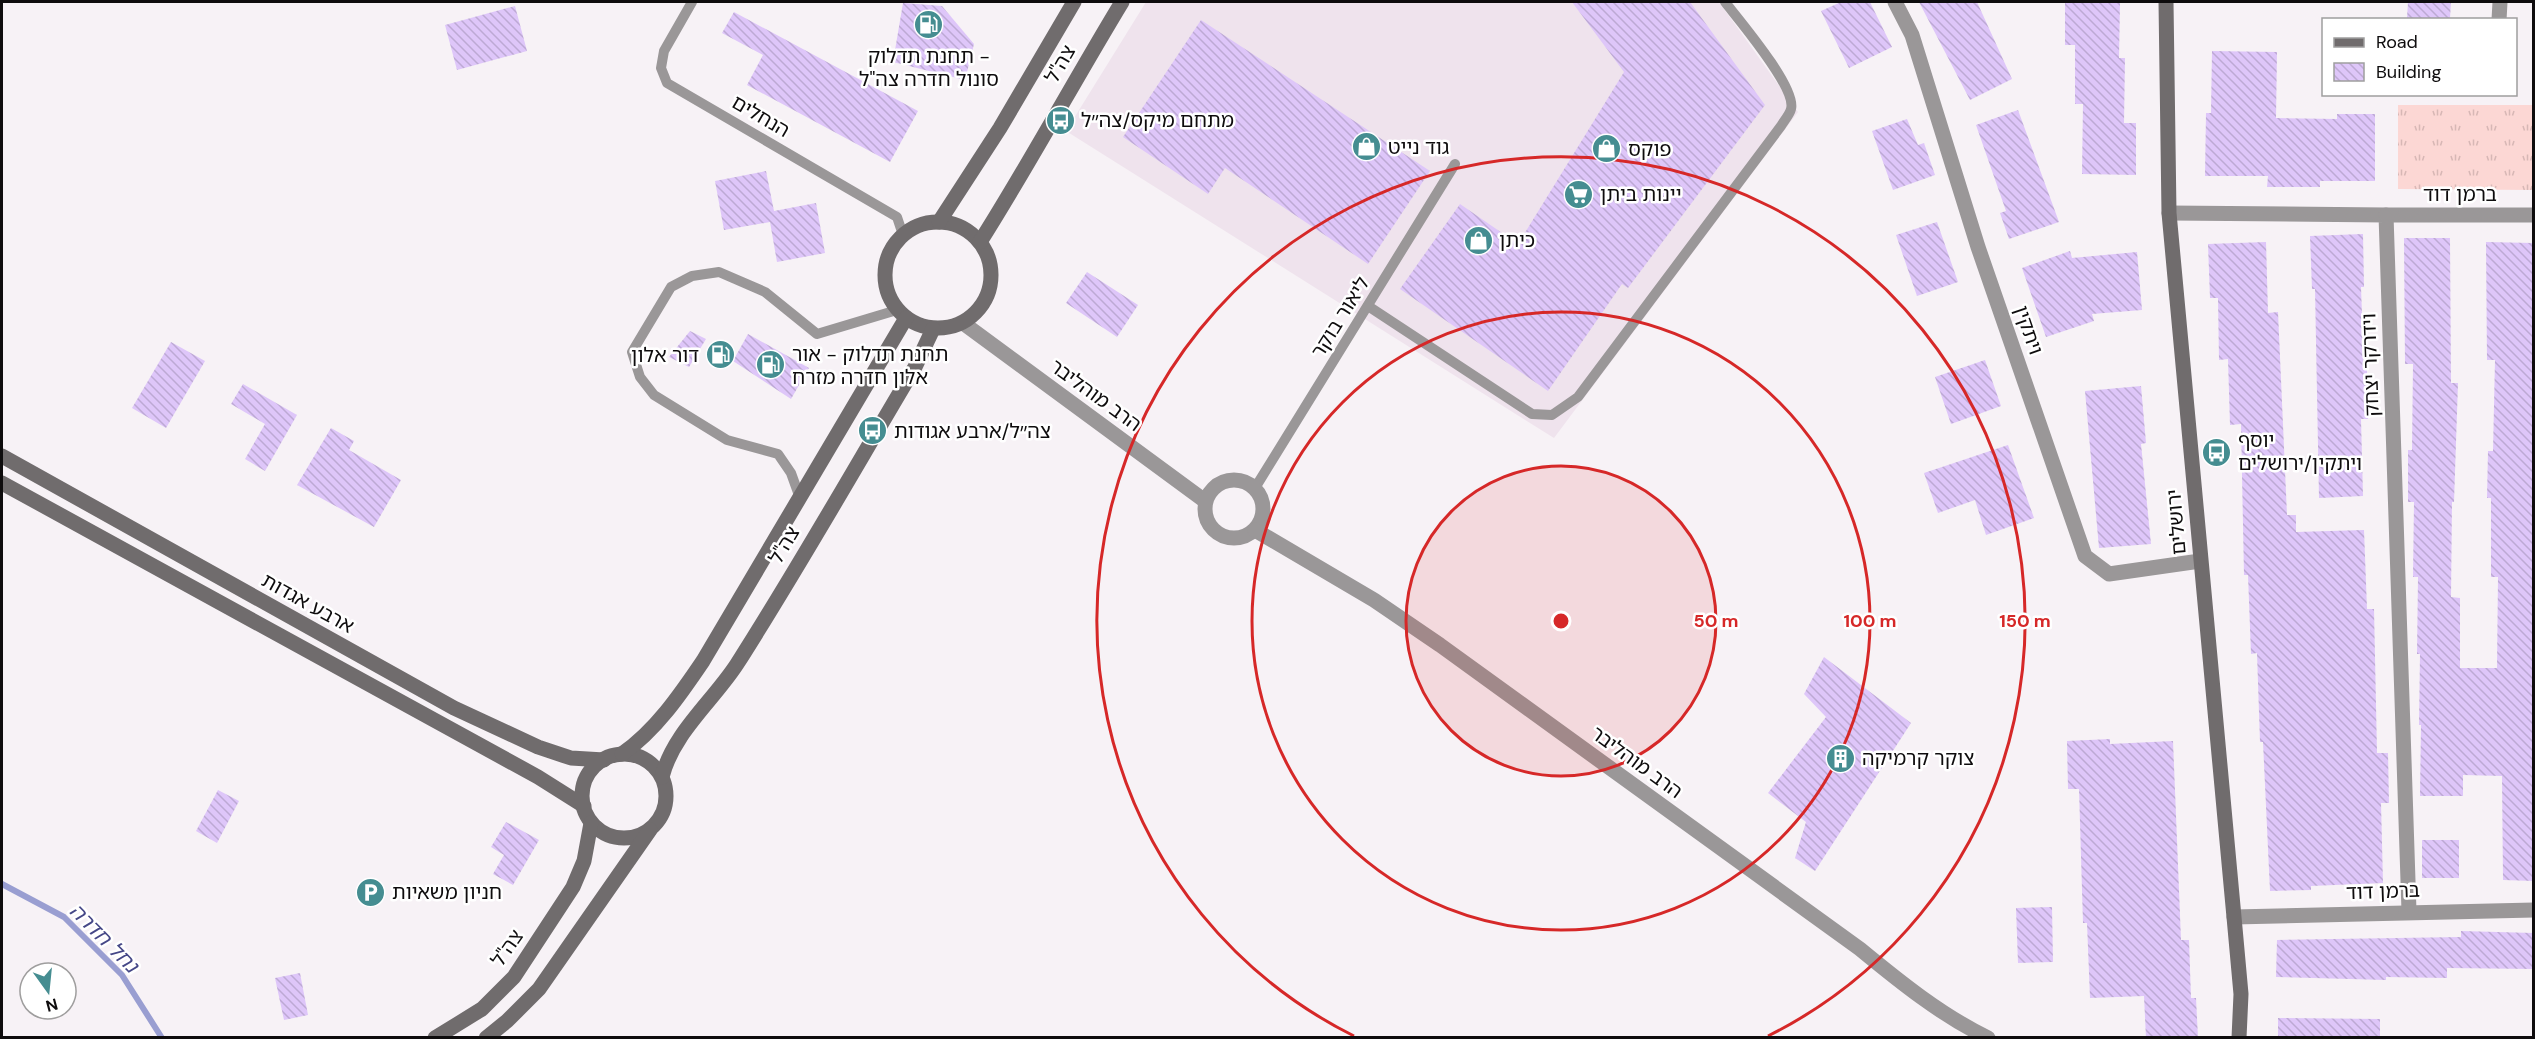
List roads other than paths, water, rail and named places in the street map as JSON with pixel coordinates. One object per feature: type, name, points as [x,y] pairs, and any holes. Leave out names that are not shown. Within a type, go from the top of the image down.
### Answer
[{"type":"main road","name":"צה\"ל","points":[[939,222],[1000,128],[1074,2]]},
{"type":"main road","name":"צה\"ל","points":[[980,242],[1018,182],[1077,76],[1122,2]]},
{"type":"main road","name":"ירושלים","points":[[2166,2],[2169,213],[2241,994],[2239,1038]]},
{"type":"main road","points":[[939,222],[962,227],[980,242],[988,255],[992,270],[991,286],[981,308],[963,323],[949,328],[933,329],[924,327],[902,314],[890,298],[885,271],[894,245],[903,235],[926,224],[939,222]]},
{"type":"main road","name":"צה\"ל","points":[[622,754],[642,739],[686,687],[800,498],[902,314]]},
{"type":"main road","name":"צה\"ל","points":[[662,777],[672,752],[736,666],[915,367],[933,329]]},
{"type":"main road","name":"ארבע אגדות","points":[[2,456],[454,708],[538,747],[571,758],[604,760]]},
{"type":"main road","points":[[2,483],[538,777],[584,806]]},
{"type":"main road","points":[[486,1038],[539,989],[665,810],[667,798],[662,777],[648,761],[622,754],[604,760],[588,774],[583,786],[584,806],[591,823],[612,837],[625,839],[650,830]]},
{"type":"main road","name":"צה\"ל","points":[[435,1038],[482,1009],[514,977],[573,887],[584,861],[591,823]]},
{"type":"street","name":"ויתקין","points":[[1895,2],[1912,35],[1978,248],[2085,556],[2109,574],[2200,561]]},
{"type":"street","points":[[2499,18],[2500,2]]},
{"type":"street","points":[[2169,213],[2386,215]]},
{"type":"street","name":"ברמן דוד","points":[[2386,215],[2534,215]]},
{"type":"street","name":"וידרקר יצחק","points":[[2386,215],[2409,911]]},
{"type":"street","name":"הרב מוהליבר","points":[[963,323],[1205,501]]},
{"type":"street","points":[[1236,480],[1255,488],[1263,504],[1263,514],[1255,530],[1238,538],[1219,535],[1206,521],[1205,501],[1217,485],[1236,480]]},
{"type":"street","name":"הרב מוהליבר","points":[[1255,530],[1374,600],[1860,949],[1906,986],[1961,1025],[1988,1038]]},
{"type":"street","name":"ברמן דוד","points":[[2234,917],[2409,911],[2534,910]]},
{"type":"lane","name":"הנחלים","points":[[692,2],[664,51],[661,68],[667,83],[897,216],[903,235]]},
{"type":"lane","points":[[1368,306],[1532,414],[1552,415],[1578,397],[1792,109],[1790,92],[1760,47],[1725,2]]},
{"type":"lane","name":"ליאור בוקר","points":[[1255,488],[1455,164]]},
{"type":"lane","points":[[800,498],[791,473],[778,454],[728,440],[654,395],[640,377],[632,352],[670,287],[692,276],[719,272],[765,292],[817,334],[902,314]]},
{"type":"waterway","name":"נחל חדרה","points":[[2,884],[64,917],[122,975],[162,1038]]},
{"type":"place","name":"תחנת תדלוק - סונול חדרה צה\"ל","points":[[929,25]]},
{"type":"place","name":"מתחם מיקס/צה״ל","points":[[1060,120]]},
{"type":"place","name":"גוד נייט","points":[[1367,147]]},
{"type":"place","name":"פוקס","points":[[1607,149]]},
{"type":"place","name":"יינות ביתן","points":[[1579,194]]},
{"type":"place","name":"כיתן","points":[[1478,240]]},
{"type":"place","name":"דור אלון","points":[[720,355]]},
{"type":"place","name":"תחנת תדלוק - אור אלון חדרה מזרח","points":[[771,365]]},
{"type":"place","name":"צה״ל/ארבע אגודות","points":[[873,431]]},
{"type":"place","name":"יוסף ויתקין/ירושלים","points":[[2217,452]]},
{"type":"place","name":"צוקר קרמיקה","points":[[1841,758]]},
{"type":"place","name":"חניון משאיות","points":[[371,892]]}]
